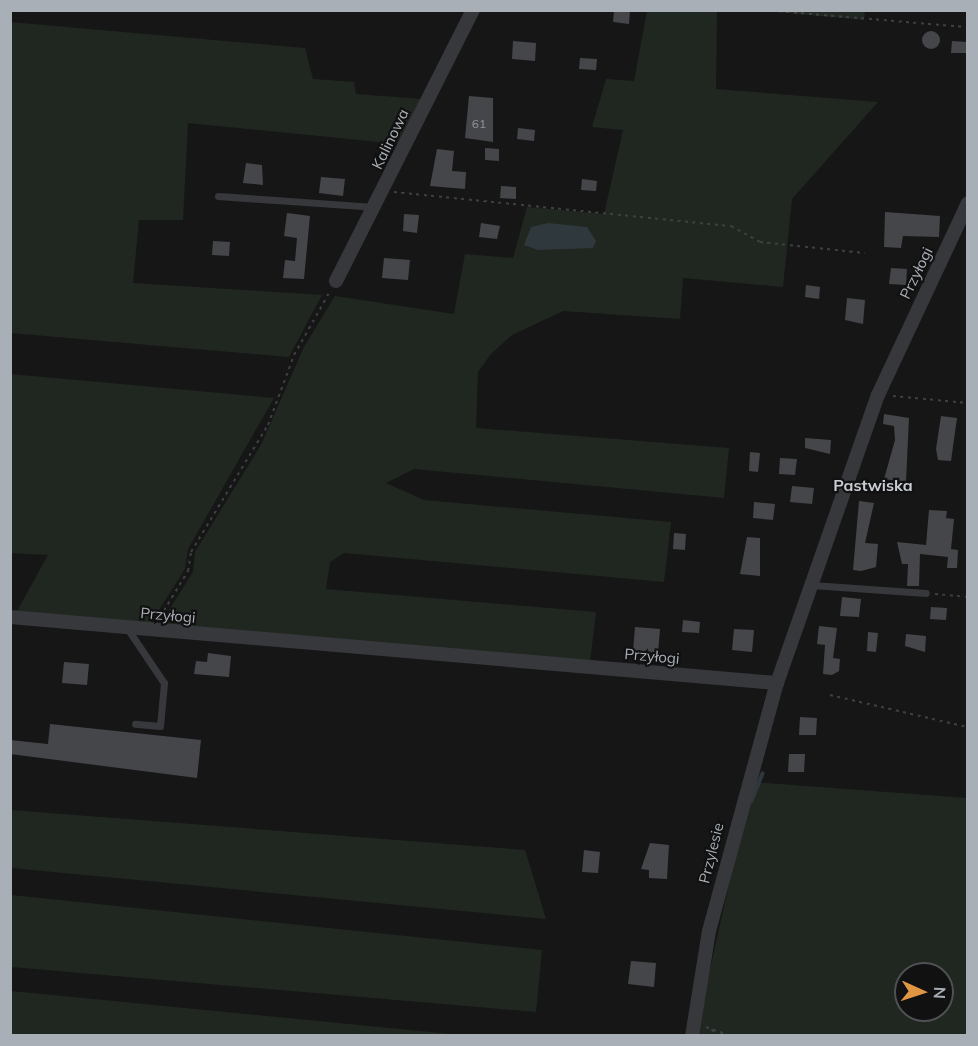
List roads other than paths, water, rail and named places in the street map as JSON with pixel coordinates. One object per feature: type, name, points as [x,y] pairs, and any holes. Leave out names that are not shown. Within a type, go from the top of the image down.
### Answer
[{"type":"street","name":"Kalinowa","points":[[336,281],[473,10]]},
{"type":"street","name":"Przyłogi","points":[[10,617],[777,683],[878,395],[968,203]]},
{"type":"street","name":"Przylesie","points":[[693,1029],[709,931],[777,683]]},
{"type":"lane","points":[[218,195],[374,207]]},
{"type":"lane","points":[[811,585],[926,593]]},
{"type":"lane","points":[[127,628],[164,683],[160,726],[135,724]]},
{"type":"waterway","points":[[751,802],[763,773]]},
{"type":"district","name":"Pastwiska","points":[[873,485]]}]
